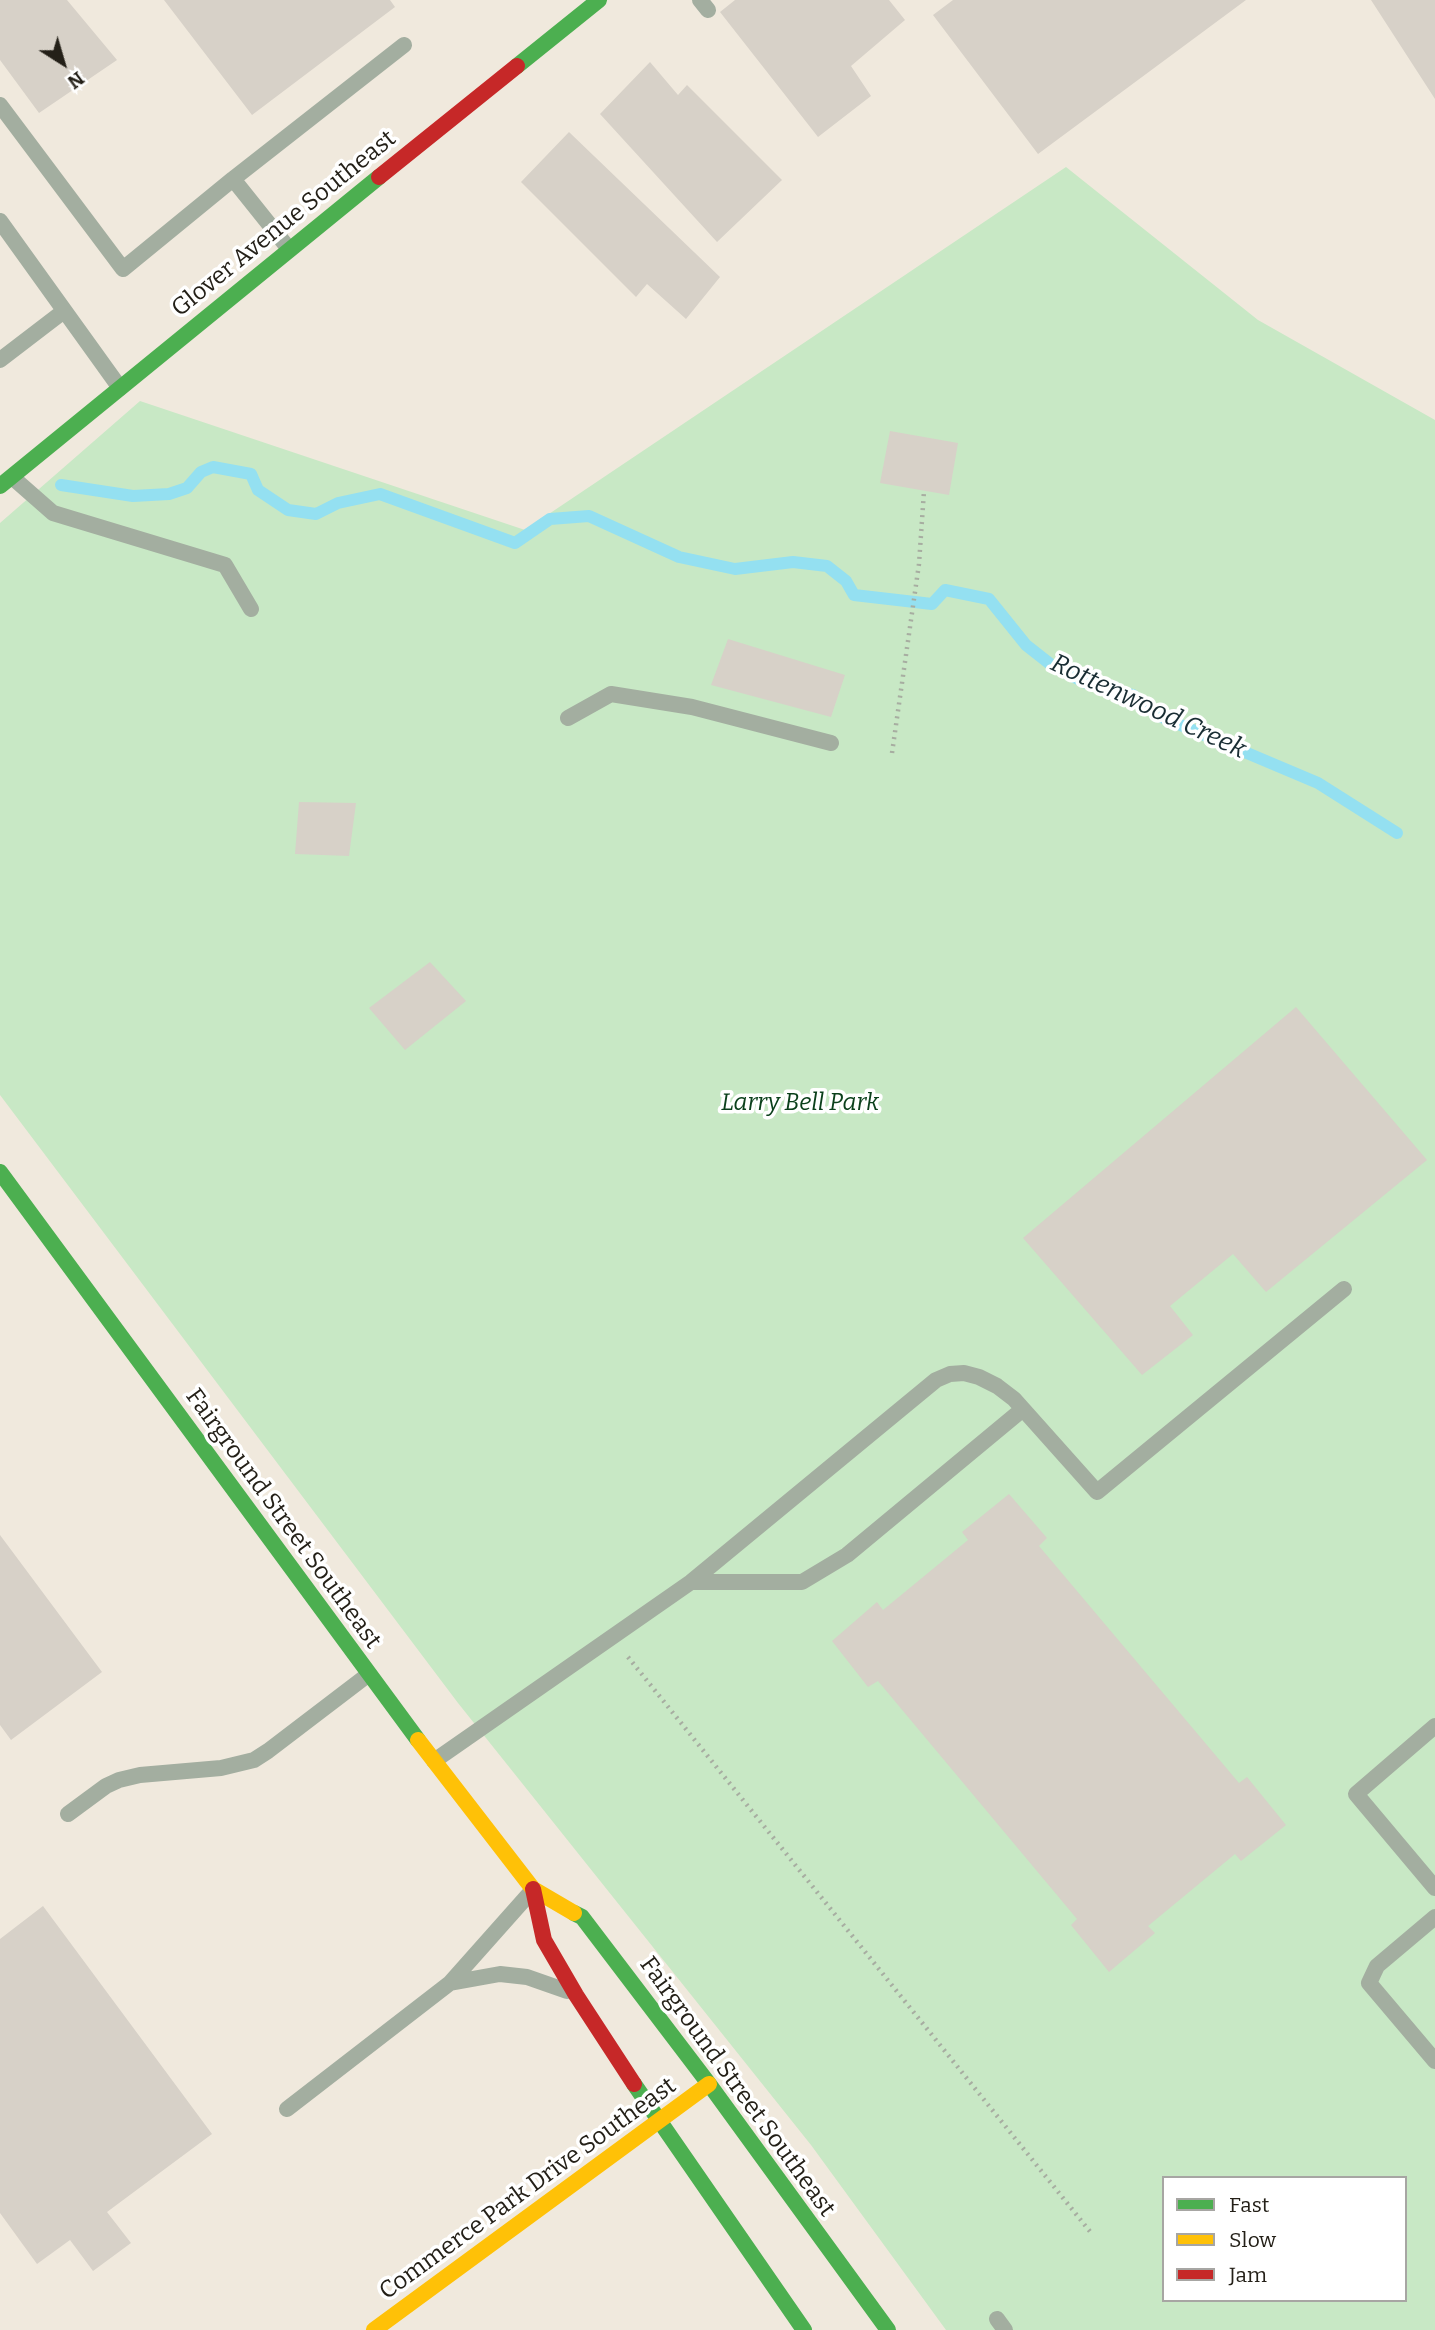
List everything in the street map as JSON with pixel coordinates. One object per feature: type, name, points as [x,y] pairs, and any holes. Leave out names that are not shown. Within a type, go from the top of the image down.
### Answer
[{"type":"main road","name":"Glover Avenue Southeast","points":[[6,481],[591,2]]},
{"type":"main road","name":"Fairground Street Southeast","points":[[0,1172],[434,1762],[533,1889],[582,1917],[709,2084],[888,2330]]},
{"type":"main road","name":"Fairground Street Southeast","points":[[533,1889],[544,1940],[576,1995],[659,2122],[804,2330]]},
{"type":"main road","name":"Commerce Park Drive Southeast","points":[[374,2330],[709,2084]]},
{"type":"lane","points":[[0,105],[123,269],[404,45]]},
{"type":"lane","points":[[233,179],[289,249]]},
{"type":"lane","points":[[0,221],[120,388]]},
{"type":"lane","points":[[0,360],[64,311]]},
{"type":"lane","points":[[6,481],[53,513],[225,565],[251,609]]},
{"type":"lane","points":[[568,718],[611,694],[692,707],[831,743]]},
{"type":"lane","points":[[434,1762],[691,1582],[936,1380],[950,1374],[964,1373],[996,1386],[1023,1409],[1097,1492],[1344,1289]]},
{"type":"lane","points":[[691,1582],[803,1582],[847,1555],[1023,1409]]},
{"type":"lane","points":[[68,1814],[106,1786],[119,1780],[140,1775],[221,1768],[254,1760],[369,1674]]},
{"type":"lane","points":[[1435,1726],[1356,1794],[1435,1888]]},
{"type":"lane","points":[[288,2109],[450,1983],[533,1889]]},
{"type":"lane","points":[[1435,1917],[1377,1966],[1369,1983],[1435,2061]]},
{"type":"lane","points":[[450,1983],[500,1974],[527,1977],[576,1995]]},
{"type":"path","points":[[892,753],[919,565],[924,491]]},
{"type":"path","points":[[612,1637],[1091,2234]]},
{"type":"green space","name":"Larry Bell Park","points":[[1066,167],[1258,320],[1435,420],[1435,2330],[946,2330],[811,2145],[458,1703],[0,1095],[0,523],[140,401],[525,530]]},
{"type":"building","points":[[0,0],[67,0],[117,60],[39,113],[0,60]]},
{"type":"building","points":[[164,0],[390,0],[395,7],[252,115]]},
{"type":"building","points":[[735,0],[889,0],[905,20],[851,66],[871,96],[818,137],[720,12]]},
{"type":"building","points":[[953,0],[1246,0],[1038,154],[933,15]]},
{"type":"building","points":[[1371,0],[1435,0],[1435,99]]},
{"type":"building","points":[[650,62],[678,95],[687,85],[782,180],[717,242],[600,114]]},
{"type":"building","points":[[569,132],[720,277],[686,319],[647,284],[636,297],[521,182]]},
{"type":"building","points":[[890,431],[958,443],[949,495],[880,483]]},
{"type":"building","points":[[728,639],[845,675],[831,717],[711,685]]},
{"type":"building","points":[[299,802],[356,803],[349,856],[295,854]]},
{"type":"building","points":[[430,962],[466,1001],[405,1050],[369,1008]]},
{"type":"building","points":[[1296,1007],[1427,1160],[1266,1292],[1233,1254],[1170,1306],[1193,1335],[1142,1375],[1023,1238]]},
{"type":"building","points":[[1009,1494],[1047,1538],[1039,1546],[1239,1783],[1247,1777],[1286,1825],[1241,1861],[1235,1854],[1148,1926],[1155,1933],[1109,1972],[1071,1925],[1077,1919],[878,1681],[868,1687],[832,1641],[877,1602],[883,1610],[968,1540],[962,1532]]},
{"type":"building","points":[[0,1535],[102,1672],[11,1740],[0,1725]]},
{"type":"building","points":[[43,1906],[212,2134],[107,2212],[131,2243],[93,2271],[70,2240],[37,2264],[0,2213],[0,1939]]},
{"type":"waterway","name":"Rottenwood Creek","points":[[61,485],[133,496],[169,494],[187,488],[201,472],[213,467],[251,474],[258,490],[288,510],[316,514],[338,503],[380,494],[515,543],[550,519],[589,516],[679,557],[735,569],[793,562],[827,566],[846,581],[854,595],[932,604],[945,590],[989,599],[1026,645],[1054,667],[1086,683],[1133,695],[1157,715],[1318,783],[1397,833]]},
{"type":"traffic: fast","points":[[517,66],[599,0]]},
{"type":"traffic: fast","points":[[0,486],[379,177]]},
{"type":"traffic: fast","points":[[0,1172],[418,1740]]},
{"type":"traffic: fast","points":[[574,1913],[582,1917],[709,2084],[888,2330]]},
{"type":"traffic: fast","points":[[634,2084],[804,2330]]},
{"type":"traffic: slow","points":[[418,1740],[533,1889],[574,1913]]},
{"type":"traffic: slow","points":[[374,2330],[709,2084]]},
{"type":"traffic: jam","points":[[379,177],[517,66]]},
{"type":"traffic: jam","points":[[533,1889],[544,1940],[634,2084]]}]
